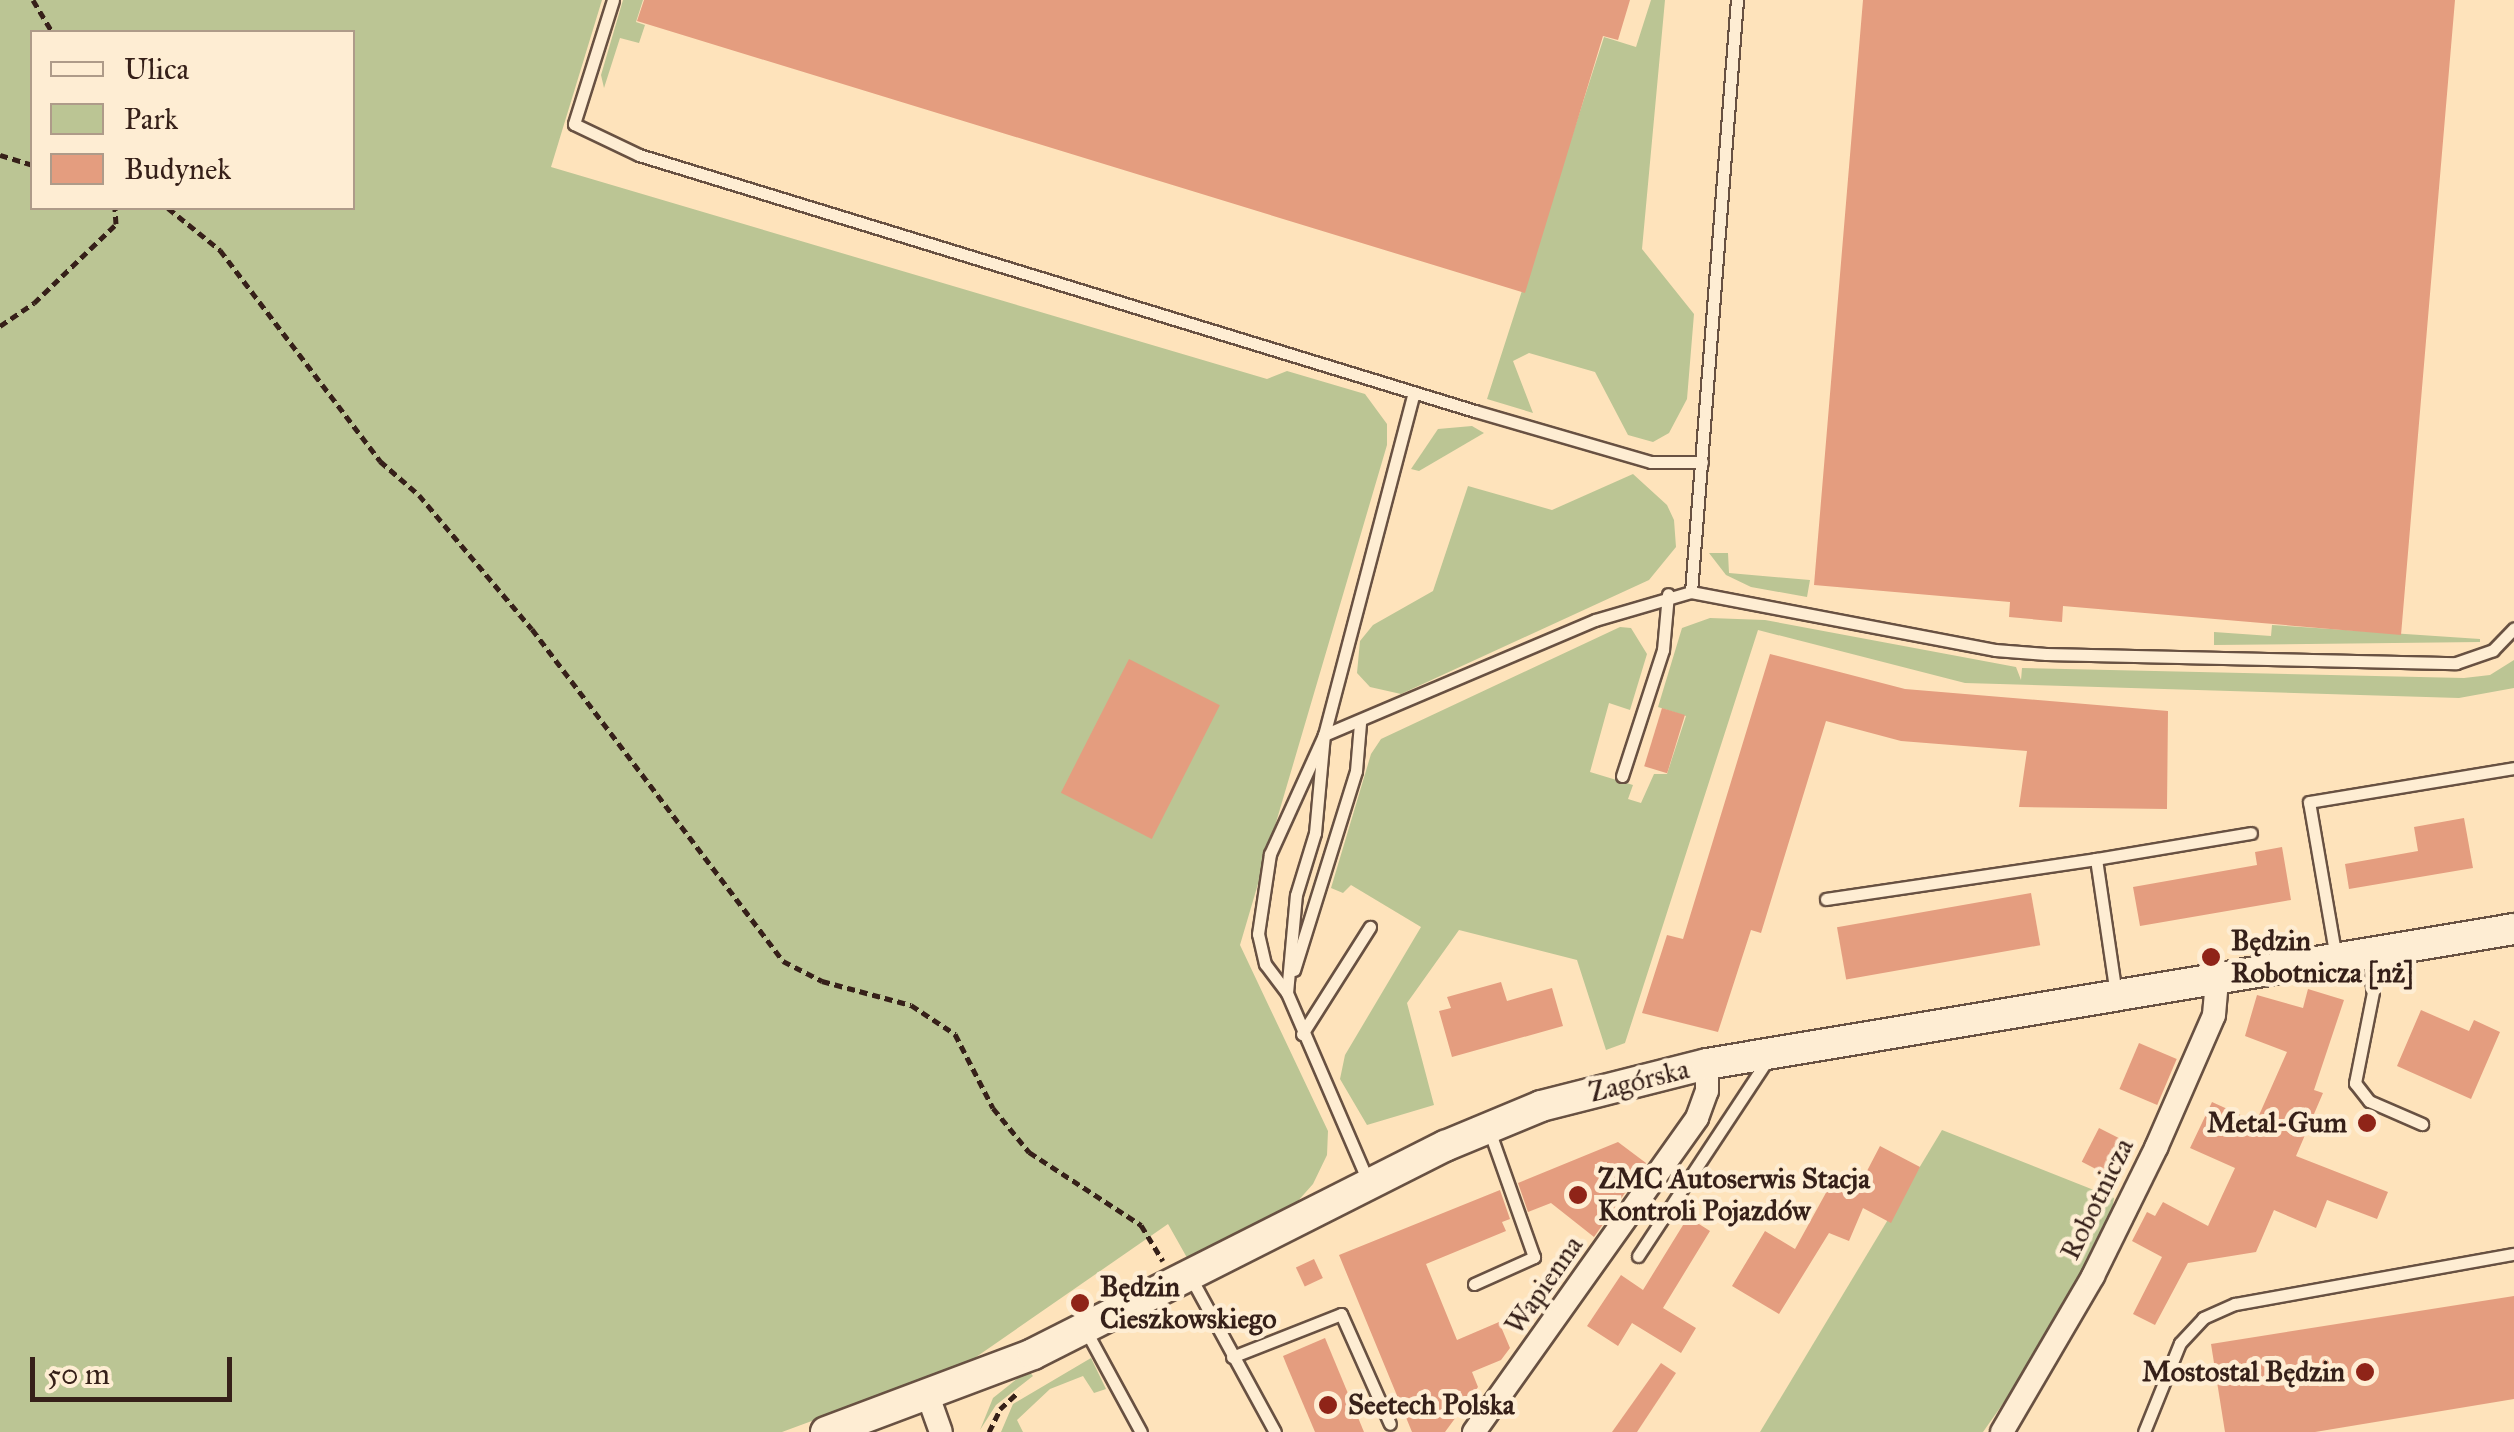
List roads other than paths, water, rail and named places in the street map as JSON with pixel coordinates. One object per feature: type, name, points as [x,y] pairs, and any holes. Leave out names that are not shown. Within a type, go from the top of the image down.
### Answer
[{"type":"street","name":"Zagórska","points":[[826,1432],[1086,1329],[1182,1277],[1487,1126],[1707,1064],[2514,928]]},
{"type":"street","name":"Robotnicza","points":[[2002,1432],[2093,1276],[2156,1148],[2214,1015],[2217,981]]},
{"type":"street","name":"Wapienna","points":[[1474,1432],[1697,1118],[1707,1090],[1707,1064]]},
{"type":"street","points":[[926,1393],[941,1432]]},
{"type":"lane","points":[[613,0],[574,124],[640,156],[1651,462],[1702,462]]},
{"type":"lane","points":[[1691,592],[1737,0]]},
{"type":"lane","points":[[1288,993],[1296,895],[1315,833],[1324,735],[1414,393]]},
{"type":"lane","points":[[1369,1183],[1302,1034],[1288,993],[1265,964],[1258,934],[1270,854],[1324,735],[1668,594],[1691,592],[1995,650],[2046,654],[2456,663],[2493,650],[2514,628]]},
{"type":"lane","points":[[1622,776],[1663,650],[1668,594]]},
{"type":"lane","points":[[1288,993],[1356,771],[1360,723]]},
{"type":"lane","points":[[2336,960],[2309,802],[2514,768]]},
{"type":"lane","points":[[1826,899],[2250,833]]},
{"type":"lane","points":[[2096,859],[2116,997]]},
{"type":"lane","points":[[1302,1034],[1370,926]]},
{"type":"lane","points":[[2368,954],[2373,992],[2355,1083],[2369,1100],[2422,1124]]},
{"type":"lane","points":[[1638,1256],[1771,1054]]},
{"type":"lane","points":[[1474,1284],[1534,1257],[1487,1126]]},
{"type":"lane","points":[[2144,1432],[2180,1343],[2203,1318],[2235,1304],[2514,1254]]},
{"type":"lane","points":[[1182,1277],[1259,1394],[1276,1432]]},
{"type":"lane","points":[[1232,1357],[1342,1314],[1390,1424]]},
{"type":"lane","points":[[1086,1329],[1141,1432]]},
{"type":"place","name":"Będzin Robotnicza [nż]","points":[[2211,957]]},
{"type":"place","name":"Metal-Gum","points":[[2367,1123]]},
{"type":"place","name":"ZMC Autoserwis Stacja Kontroli Pojazdów","points":[[1578,1195]]},
{"type":"place","name":"Będzin Cieszkowskiego","points":[[1080,1303]]},
{"type":"place","name":"Mostostal Będzin","points":[[2365,1372]]},
{"type":"place","name":"Seetech Polska","points":[[1328,1405]]}]
